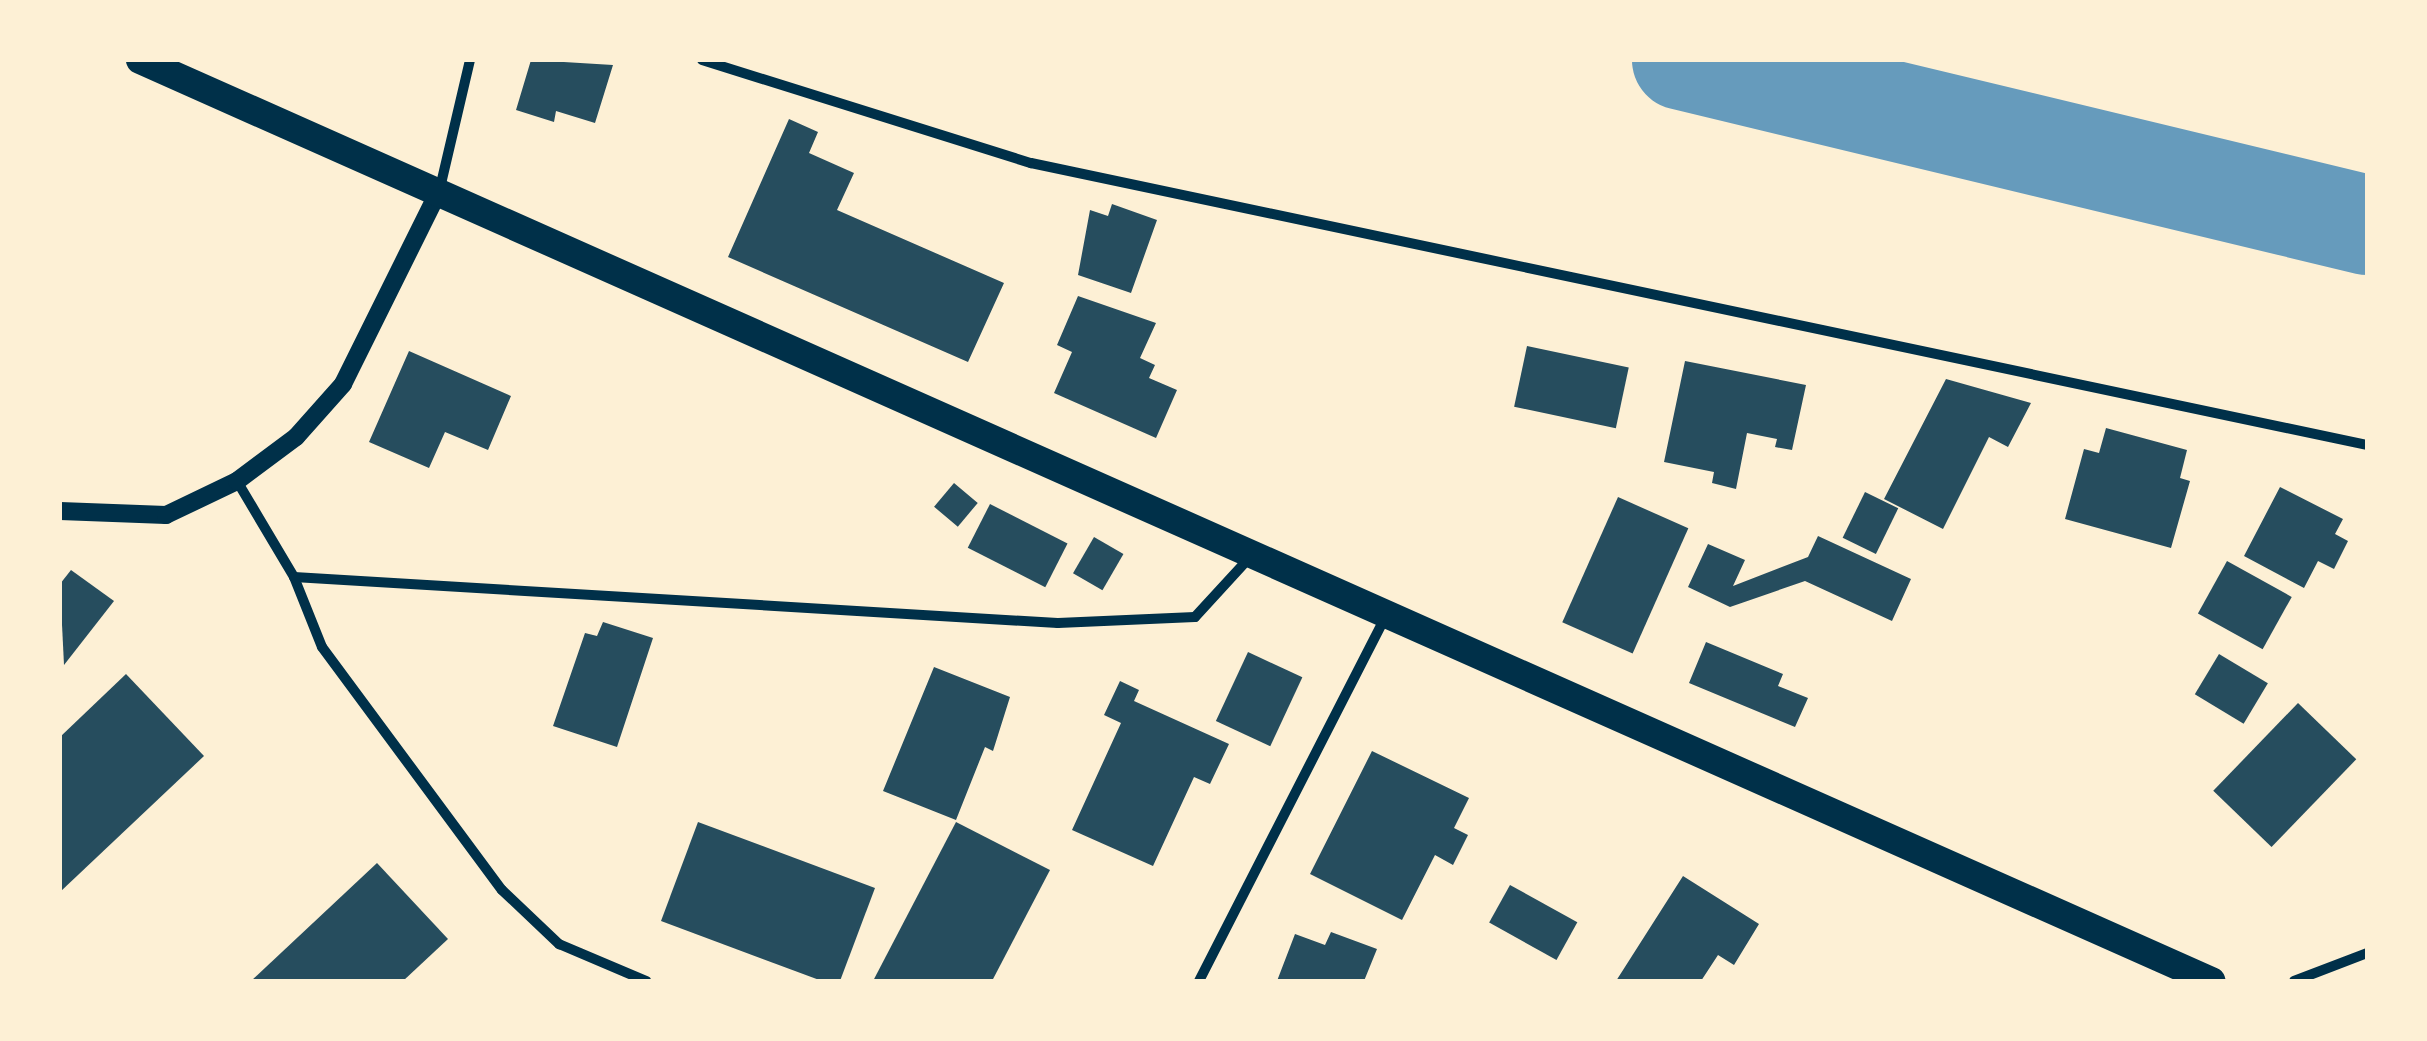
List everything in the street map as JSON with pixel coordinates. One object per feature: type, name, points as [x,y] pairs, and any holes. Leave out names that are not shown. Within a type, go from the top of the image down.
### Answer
[{"type":"highway","points":[[140,60],[440,189],[2212,981]]},
{"type":"street","points":[[60,511],[166,515],[237,482],[296,437],[343,384],[440,189],[470,60]]},
{"type":"street","points":[[702,60],[1031,162],[2367,445]]},
{"type":"street","points":[[237,482],[294,577],[322,647],[502,890],[559,944],[646,981]]},
{"type":"street","points":[[294,577],[1058,623],[1195,617],[1254,552]]},
{"type":"street","points":[[1199,981],[1388,611]]},
{"type":"street","points":[[2294,981],[2367,954]]},
{"type":"building","points":[[531,60],[613,65],[595,123],[556,111],[554,122],[516,110]]},
{"type":"building","points":[[789,119],[818,132],[809,153],[854,173],[837,210],[1004,283],[968,362],[728,257]]},
{"type":"building","points":[[1112,204],[1157,220],[1131,293],[1078,275],[1090,210],[1108,216]]},
{"type":"building","points":[[1078,296],[1156,323],[1140,358],[1155,365],[1149,378],[1177,390],[1156,438],[1054,393],[1072,352],[1057,345]]},
{"type":"building","points":[[1527,346],[1629,368],[1616,428],[1514,407]]},
{"type":"building","points":[[409,351],[511,396],[488,450],[445,432],[429,468],[369,442]]},
{"type":"building","points":[[1685,361],[1806,385],[1792,450],[1775,447],[1777,439],[1747,433],[1736,489],[1712,483],[1714,472],[1664,462]]},
{"type":"building","points":[[1946,379],[2031,403],[2008,447],[1989,437],[1943,529],[1884,499]]},
{"type":"building","points":[[2106,428],[2187,450],[2180,478],[2190,481],[2171,548],[2065,519],[2084,449],[2099,453]]},
{"type":"building","points":[[954,483],[978,503],[958,527],[934,507]]},
{"type":"building","points":[[2280,487],[2343,519],[2335,534],[2348,541],[2334,569],[2318,561],[2304,588],[2244,556]]},
{"type":"building","points":[[1865,492],[1898,508],[1876,554],[1843,538]]},
{"type":"building","points":[[1618,497],[1688,528],[1633,653],[1562,622]]},
{"type":"building","points":[[990,504],[1068,543],[1045,587],[968,548]]},
{"type":"building","points":[[1818,536],[1911,579],[1892,621],[1805,581],[1730,607],[1688,587],[1708,544],[1745,560],[1733,586],[1808,557]]},
{"type":"building","points":[[1094,537],[1123,554],[1102,590],[1073,573]]},
{"type":"building","points":[[2227,561],[2292,597],[2263,649],[2198,613]]},
{"type":"building","points":[[71,570],[114,601],[64,665],[60,584]]},
{"type":"building","points":[[603,622],[653,638],[617,747],[553,726],[585,633],[597,636]]},
{"type":"building","points":[[1706,642],[1783,674],[1778,686],[1808,698],[1795,727],[1689,683]]},
{"type":"building","points":[[1248,652],[1302,677],[1270,746],[1216,721]]},
{"type":"building","points":[[2219,654],[2268,683],[2244,724],[2195,694]]},
{"type":"building","points":[[934,667],[1010,697],[993,751],[985,747],[956,820],[883,791]]},
{"type":"building","points":[[126,674],[204,756],[60,892],[60,737]]},
{"type":"building","points":[[1120,681],[1139,690],[1134,701],[1229,744],[1210,784],[1194,777],[1153,866],[1072,830],[1121,723],[1104,715]]},
{"type":"building","points":[[2298,703],[2356,759],[2272,847],[2213,791]]},
{"type":"building","points":[[1372,751],[1469,798],[1454,828],[1468,835],[1453,865],[1435,855],[1402,920],[1310,874]]},
{"type":"building","points":[[698,822],[875,888],[840,981],[822,981],[661,921]]},
{"type":"building","points":[[956,822],[1050,870],[992,981],[873,981]]},
{"type":"building","points":[[377,863],[448,939],[403,981],[251,981]]},
{"type":"building","points":[[1683,876],[1759,924],[1734,965],[1718,955],[1701,981],[1616,981]]},
{"type":"building","points":[[1510,885],[1577,922],[1556,960],[1489,923]]},
{"type":"building","points":[[1331,932],[1377,949],[1364,981],[1277,981],[1295,934],[1325,945]]},
{"type":"waterway","points":[[1682,60],[2367,225]]}]
